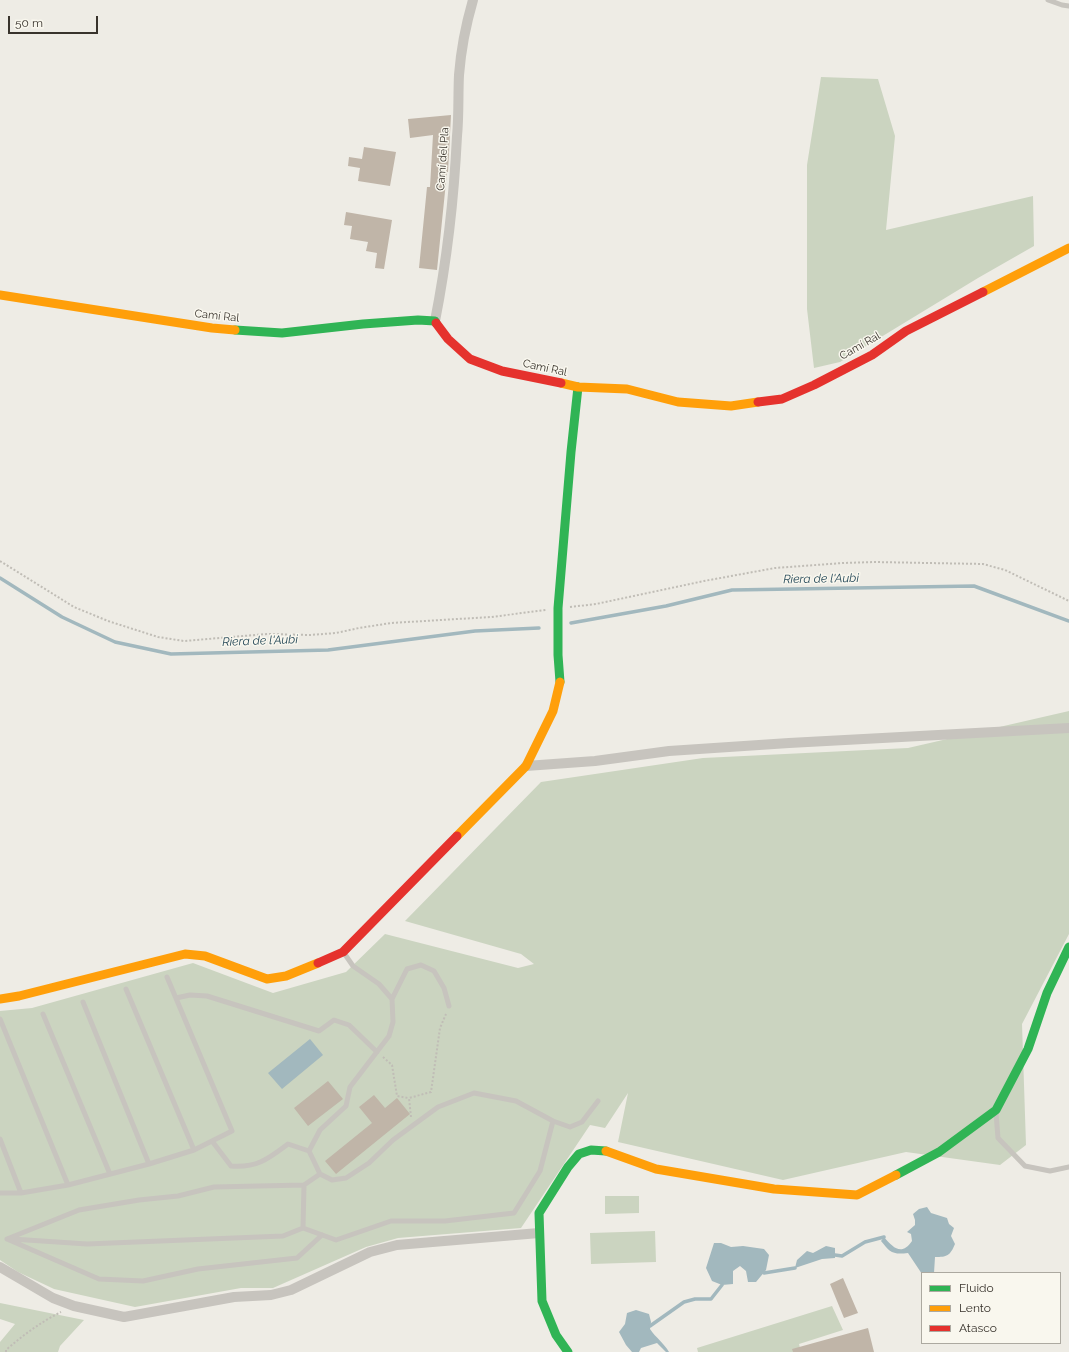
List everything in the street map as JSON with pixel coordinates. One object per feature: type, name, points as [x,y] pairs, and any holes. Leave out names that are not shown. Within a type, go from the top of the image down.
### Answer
[{"type":"street","name":"Camí del Pla","points":[[435,321],[444,266],[454,180],[458,134],[459,74],[466,24],[473,0]]},
{"type":"street","name":"Camí Ral","points":[[0,295],[212,328],[282,333],[379,323],[418,320],[435,321],[448,340],[470,359],[502,371],[578,387],[627,389],[678,402],[731,406],[782,399],[814,385],[872,355],[906,331],[1069,248]]},
{"type":"street","points":[[0,999],[19,996],[185,954],[205,956],[266,979],[286,976],[343,952],[526,766],[553,711],[560,685],[558,655],[558,608],[578,387]]},
{"type":"street","points":[[526,766],[595,761],[669,751],[1069,728]]},
{"type":"street","points":[[568,1352],[556,1334],[542,1301],[539,1233],[540,1214],[568,1167],[579,1154],[591,1150],[604,1150],[656,1169],[774,1189],[857,1195],[939,1152],[996,1110],[1028,1049],[1047,993],[1069,947]]},
{"type":"street","points":[[0,1267],[53,1298],[74,1306],[124,1316],[234,1297],[271,1295],[291,1290],[370,1252],[397,1245],[539,1233]]},
{"type":"lane","points":[[1048,0],[1069,6]]},
{"type":"lane","points":[[343,952],[353,966],[379,984],[392,999]]},
{"type":"lane","points":[[309,1151],[320,1130],[346,1106],[350,1087],[389,1036],[393,1022],[392,999],[406,969],[422,965],[434,971],[444,988],[449,1006]]},
{"type":"lane","points":[[0,1193],[21,1193],[68,1185],[149,1164],[194,1150],[232,1131],[167,977]]},
{"type":"lane","points":[[126,989],[194,1150]]},
{"type":"lane","points":[[176,998],[190,995],[207,996],[319,1031],[334,1020],[349,1025],[377,1052]]},
{"type":"lane","points":[[83,1002],[149,1164]]},
{"type":"lane","points":[[43,1014],[110,1174]]},
{"type":"lane","points":[[0,1019],[68,1185]]},
{"type":"lane","points":[[212,1141],[231,1166],[244,1167],[267,1160],[288,1144],[309,1151],[320,1174],[332,1180],[346,1178],[369,1163],[393,1140],[438,1107],[474,1093],[516,1101],[570,1127],[582,1122],[598,1101]]},
{"type":"lane","points":[[996,1110],[998,1138],[1025,1166],[1050,1171],[1069,1167]]},
{"type":"lane","points":[[7,1239],[88,1244],[282,1236],[303,1228],[336,1240],[391,1220],[445,1221],[514,1213],[540,1171],[553,1120]]},
{"type":"lane","points":[[0,1139],[21,1193]]},
{"type":"lane","points":[[7,1239],[79,1210],[139,1200],[178,1196],[214,1186],[304,1185],[320,1174]]},
{"type":"lane","points":[[303,1228],[304,1185]]},
{"type":"lane","points":[[7,1239],[99,1279],[143,1281],[198,1269],[297,1258],[322,1235]]},
{"type":"path","points":[[0,561],[74,607],[108,621],[145,633],[158,637],[184,641],[267,634],[310,636],[391,623],[491,617],[596,604],[704,581],[775,568],[843,563],[874,562],[983,564],[1005,570],[1069,601]]},
{"type":"path","points":[[377,1052],[392,1065],[397,1096],[409,1098],[431,1092],[440,1028],[449,1006]]},
{"type":"path","points":[[409,1098],[411,1126]]},
{"type":"path","points":[[6,1352],[6,1350],[23,1335],[49,1318],[74,1306]]},
{"type":"green space","points":[[821,77],[878,79],[895,136],[886,230],[1033,196],[1034,246],[978,278],[840,362],[814,368],[807,309],[807,165]]},
{"type":"green space","points":[[1069,711],[1069,934],[1022,1024],[1026,1145],[1000,1165],[906,1152],[783,1180],[618,1142],[628,1093],[605,1128],[590,1125],[521,1228],[398,1238],[366,1247],[273,1288],[241,1288],[135,1307],[54,1289],[18,1272],[0,1260],[0,1011],[32,1008],[193,963],[273,993],[346,972],[385,934],[518,968],[534,964],[521,954],[405,921],[541,782],[703,758],[908,748]]},
{"type":"green space","points":[[605,1196],[639,1196],[639,1213],[605,1214]]},
{"type":"green space","points":[[655,1231],[656,1262],[591,1264],[590,1233]]},
{"type":"green space","points":[[0,1303],[84,1320],[60,1346],[58,1352],[0,1352],[0,1342],[15,1324],[0,1319]]},
{"type":"green space","points":[[832,1306],[843,1330],[799,1344],[801,1352],[698,1352],[697,1348]]},
{"type":"water","points":[[310,1039],[323,1055],[282,1089],[268,1073]]},
{"type":"water","points":[[927,1207],[931,1213],[947,1218],[949,1224],[954,1228],[951,1236],[955,1244],[948,1255],[935,1257],[934,1272],[921,1272],[908,1253],[898,1254],[892,1252],[881,1241],[884,1237],[898,1249],[908,1246],[912,1241],[911,1234],[907,1232],[915,1225],[913,1214],[919,1209]]},
{"type":"water","points":[[714,1243],[721,1243],[731,1247],[743,1246],[764,1249],[769,1255],[766,1270],[756,1282],[748,1282],[746,1271],[740,1266],[733,1271],[733,1284],[722,1285],[712,1281],[706,1268]]},
{"type":"water","points":[[826,1246],[835,1248],[835,1258],[822,1259],[795,1268],[797,1260],[807,1251],[813,1253]]},
{"type":"water","points":[[636,1310],[649,1314],[651,1322],[650,1329],[669,1352],[666,1352],[657,1343],[641,1348],[639,1352],[632,1352],[626,1345],[619,1332],[625,1324],[627,1313]]},
{"type":"building","points":[[451,115],[448,172],[437,270],[419,268],[427,187],[430,187],[433,135],[410,138],[408,119]]},
{"type":"building","points":[[364,147],[396,152],[390,186],[358,181],[360,168],[348,166],[349,157],[362,159]]},
{"type":"building","points":[[346,212],[392,220],[384,269],[375,268],[377,253],[366,251],[368,242],[350,239],[352,226],[344,225]]},
{"type":"building","points":[[328,1081],[343,1099],[308,1126],[294,1108]]},
{"type":"building","points":[[374,1095],[385,1108],[397,1098],[410,1114],[336,1174],[325,1161],[372,1123],[359,1107]]},
{"type":"building","points":[[843,1278],[858,1313],[844,1318],[830,1284]]},
{"type":"building","points":[[868,1328],[874,1352],[793,1352],[792,1349]]},
{"type":"waterway","name":"Riera de l'Aubi","points":[[0,578],[62,617],[115,642],[171,654],[328,650],[475,631],[539,628]]},
{"type":"waterway","name":"Riera de l'Aubi","points":[[571,623],[666,606],[732,590],[974,586],[1069,621]]},
{"type":"waterway","points":[[835,1255],[842,1256],[865,1242],[884,1237]]},
{"type":"waterway","points":[[764,1273],[795,1268]]},
{"type":"waterway","points":[[650,1326],[684,1302],[695,1299],[711,1299],[722,1285]]},
{"type":"traffic: fast","points":[[235,330],[282,333],[363,324],[418,320],[435,321],[436,323]]},
{"type":"traffic: fast","points":[[560,682],[558,655],[558,608],[578,387]]},
{"type":"traffic: fast","points":[[896,1175],[939,1152],[996,1110],[1028,1049],[1047,993],[1069,947]]},
{"type":"traffic: fast","points":[[568,1352],[556,1335],[542,1301],[539,1213],[568,1167],[579,1154],[591,1150],[606,1151]]},
{"type":"traffic: slow","points":[[983,292],[1069,248]]},
{"type":"traffic: slow","points":[[0,295],[212,328],[235,330]]},
{"type":"traffic: slow","points":[[561,383],[578,387],[627,389],[678,402],[731,406],[758,402]]},
{"type":"traffic: slow","points":[[457,836],[526,766],[553,711],[560,682]]},
{"type":"traffic: slow","points":[[0,999],[19,996],[185,954],[205,956],[267,979],[286,976],[318,963]]},
{"type":"traffic: slow","points":[[606,1151],[656,1169],[774,1189],[857,1195],[896,1175]]},
{"type":"traffic: jam","points":[[758,402],[782,399],[814,385],[872,355],[906,331],[983,292]]},
{"type":"traffic: jam","points":[[436,323],[448,339],[470,359],[502,371],[561,383]]},
{"type":"traffic: jam","points":[[318,963],[343,952],[457,836]]}]
